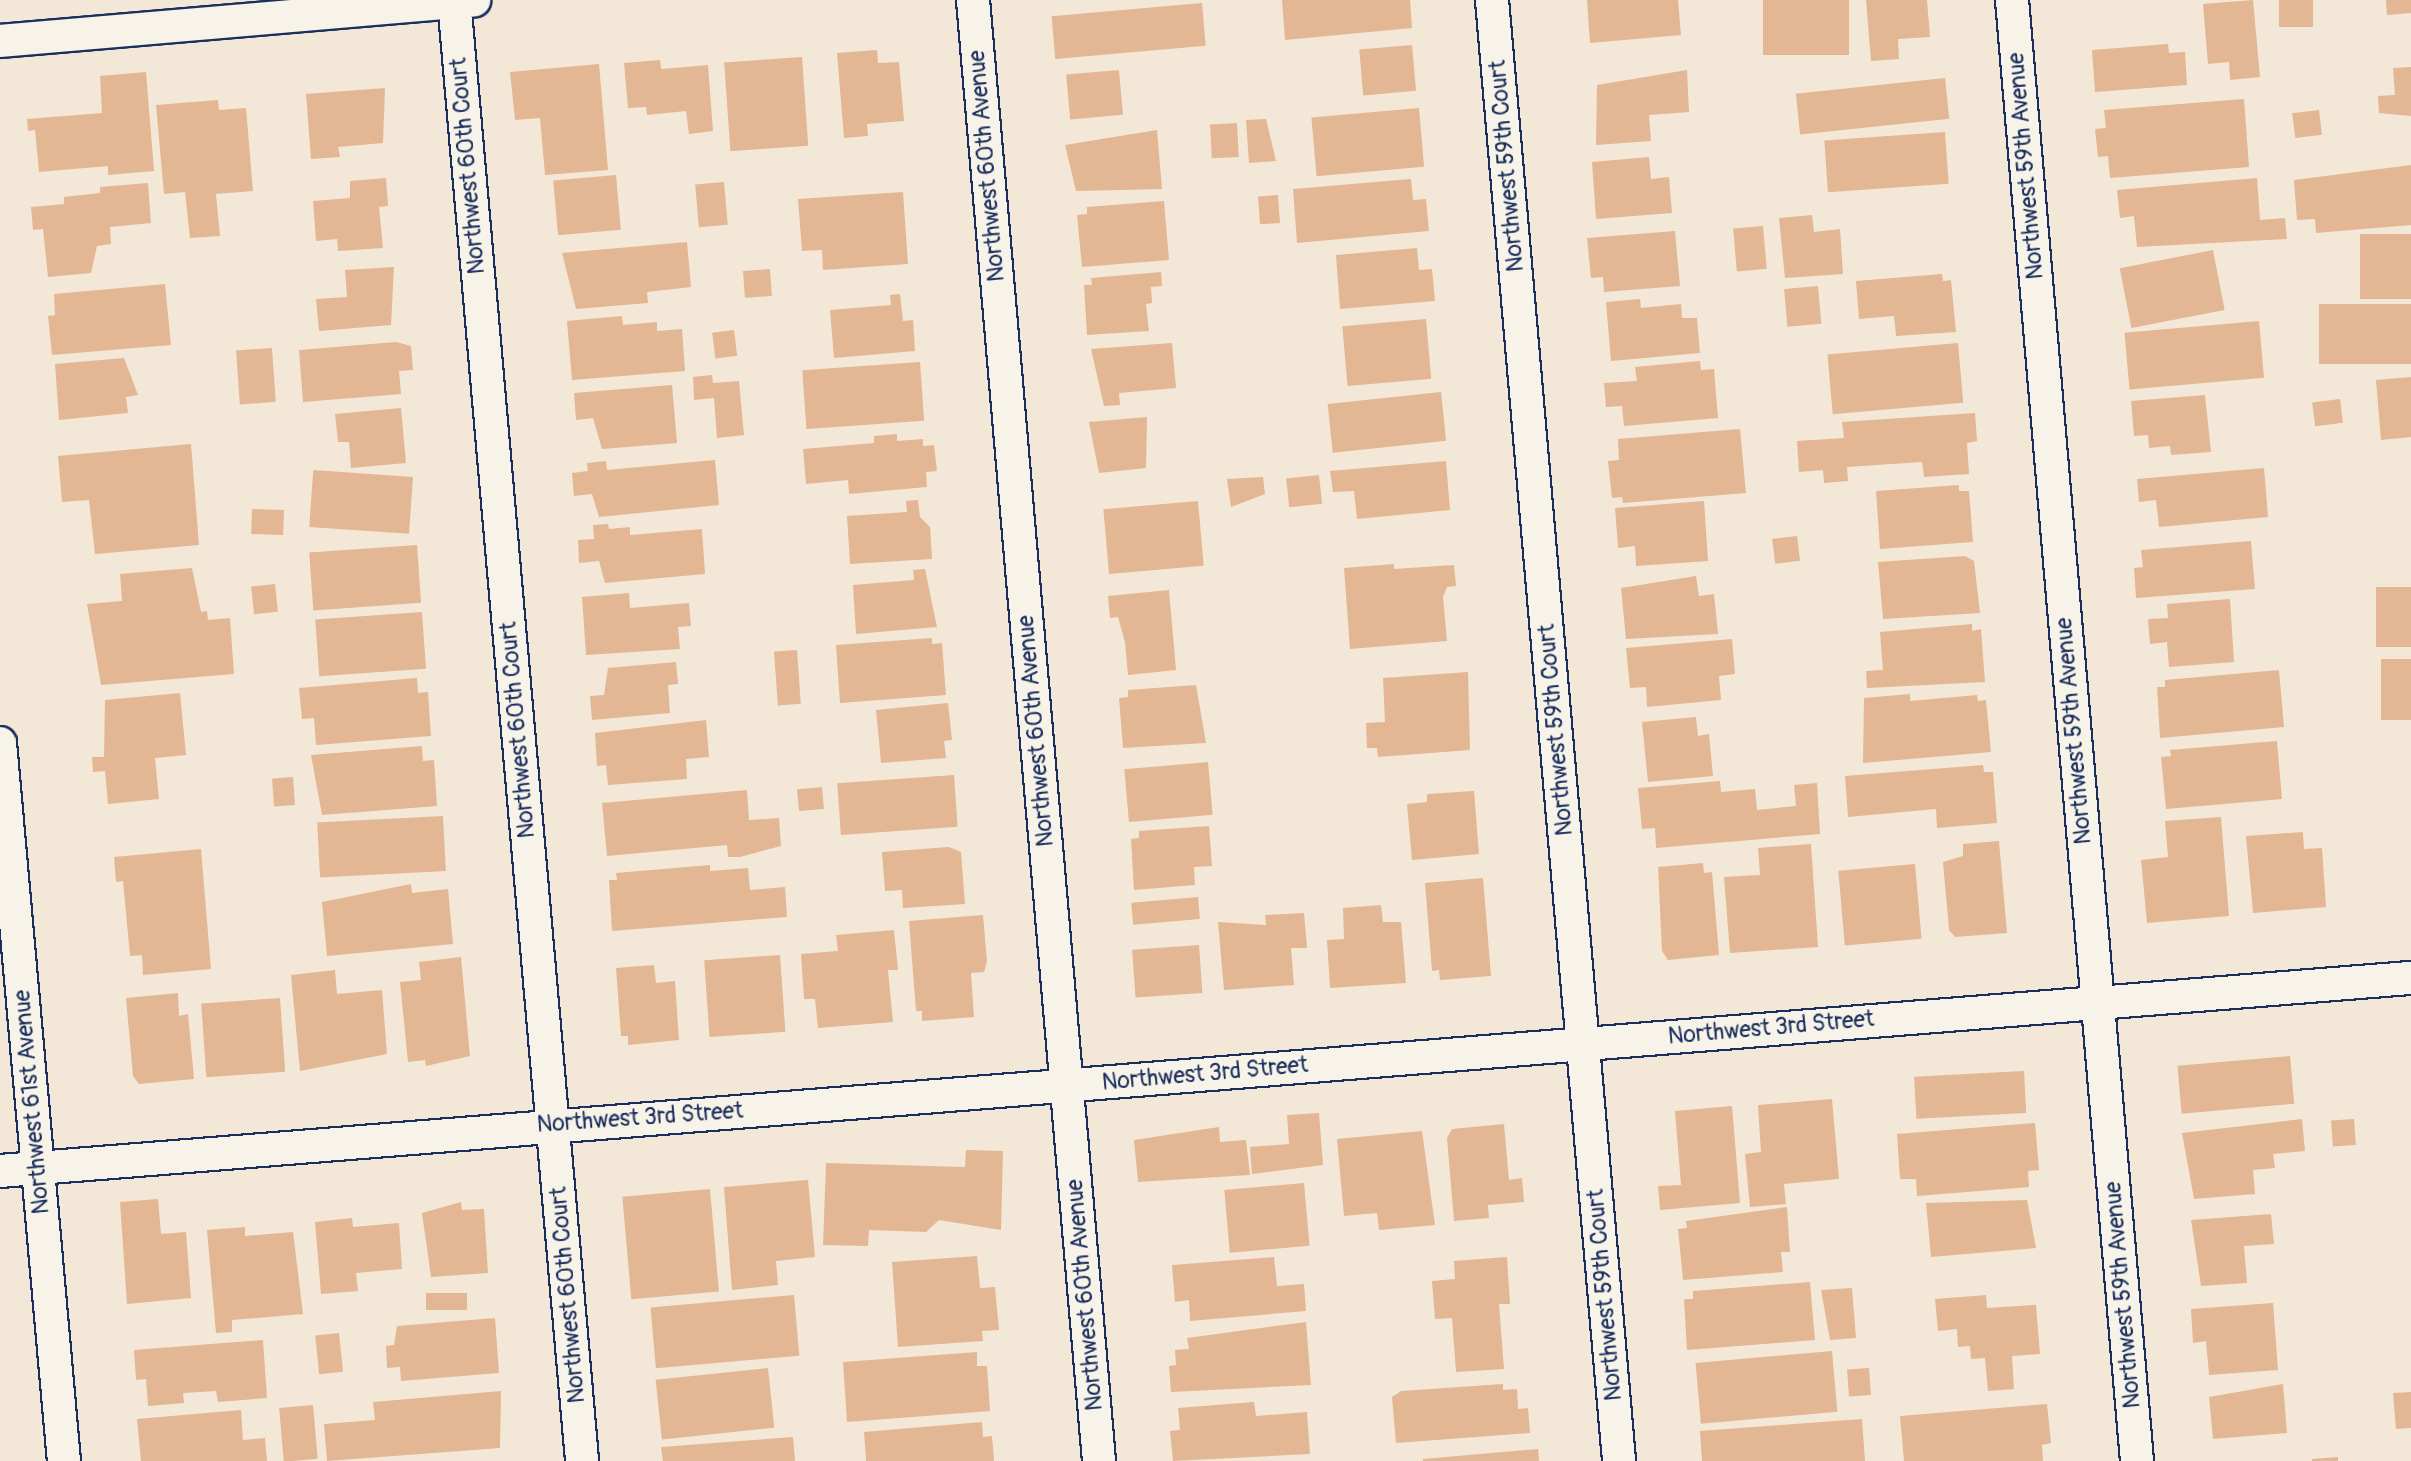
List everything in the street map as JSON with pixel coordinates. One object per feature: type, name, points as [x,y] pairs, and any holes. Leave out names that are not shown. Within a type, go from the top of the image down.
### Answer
[{"type":"street","name":"Northwest 60th Avenue","points":[[973,0],[1099,1461]]},
{"type":"street","name":"Northwest 59th Court","points":[[1492,0],[1619,1461]]},
{"type":"street","name":"Northwest 59th Avenue","points":[[2012,0],[2137,1461]]},
{"type":"street","points":[[0,41],[462,1]]},
{"type":"street","name":"Northwest 60th Court","points":[[462,1],[582,1461]]},
{"type":"street","name":"Northwest 61st Avenue","points":[[0,743],[64,1461]]},
{"type":"street","name":"Northwest 3rd Street","points":[[0,1171],[2411,978]]},
{"type":"building","points":[[1282,0],[1410,0],[1412,28],[1285,40]]},
{"type":"building","points":[[1587,0],[1678,0],[1681,35],[1590,43]]},
{"type":"building","points":[[1763,0],[1849,0],[1849,55],[1763,55]]},
{"type":"building","points":[[1866,0],[1927,0],[1930,37],[1898,39],[1899,59],[1871,61]]},
{"type":"building","points":[[2253,0],[2260,77],[2230,80],[2229,62],[2208,64],[2203,4]]},
{"type":"building","points":[[2279,0],[2313,0],[2313,27],[2279,27]]},
{"type":"building","points":[[2386,0],[2411,0],[2411,13],[2387,15]]},
{"type":"building","points":[[1202,3],[1206,46],[1055,59],[1052,16]]},
{"type":"building","points":[[2168,44],[2169,53],[2185,52],[2187,85],[2095,92],[2092,50]]},
{"type":"building","points":[[1412,45],[1416,91],[1363,95],[1359,50]]},
{"type":"building","points":[[877,50],[878,63],[899,62],[904,121],[867,124],[868,136],[844,138],[837,53]]},
{"type":"building","points":[[802,57],[808,146],[730,151],[724,62]]},
{"type":"building","points":[[660,60],[661,69],[708,65],[713,131],[689,134],[686,111],[647,115],[646,107],[628,108],[624,63]]},
{"type":"building","points":[[599,64],[608,170],[545,175],[540,118],[515,120],[510,72]]},
{"type":"building","points":[[2411,67],[2411,116],[2379,113],[2378,96],[2395,95],[2393,68]]},
{"type":"building","points":[[1119,70],[1123,115],[1070,119],[1066,75]]},
{"type":"building","points":[[1687,70],[1689,112],[1649,115],[1651,141],[1596,145],[1597,85]]},
{"type":"building","points":[[146,72],[154,171],[108,175],[108,166],[39,172],[35,130],[28,131],[27,119],[102,113],[100,76]]},
{"type":"building","points":[[1945,78],[1949,119],[1800,134],[1796,94]]},
{"type":"building","points":[[385,88],[383,143],[338,147],[340,157],[311,159],[306,94]]},
{"type":"building","points":[[2244,99],[2249,167],[2110,178],[2108,156],[2098,157],[2095,129],[2106,128],[2104,110]]},
{"type":"building","points":[[218,100],[219,110],[246,108],[253,191],[216,194],[220,236],[190,238],[185,192],[164,194],[156,105]]},
{"type":"building","points":[[1419,108],[1424,167],[1317,176],[1311,117]]},
{"type":"building","points":[[2319,110],[2322,135],[2295,138],[2292,113]]},
{"type":"building","points":[[1266,119],[1276,161],[1249,163],[1246,120]]},
{"type":"building","points":[[1237,123],[1239,157],[1212,158],[1210,124]]},
{"type":"building","points":[[1157,130],[1162,189],[1076,191],[1065,145]]},
{"type":"building","points":[[1945,132],[1949,184],[1828,192],[1824,140]]},
{"type":"building","points":[[1649,157],[1651,179],[1669,177],[1672,213],[1596,219],[1592,162]]},
{"type":"building","points":[[2411,165],[2411,225],[2316,233],[2315,219],[2297,220],[2294,180]]},
{"type":"building","points":[[616,175],[621,230],[558,235],[553,180]]},
{"type":"building","points":[[386,178],[388,206],[379,207],[383,248],[338,251],[337,239],[316,241],[313,201],[350,198],[350,181]]},
{"type":"building","points":[[2257,178],[2260,220],[2285,218],[2287,239],[2137,247],[2134,216],[2120,218],[2117,190]]},
{"type":"building","points":[[1411,179],[1413,200],[1426,199],[1429,231],[1297,243],[1293,189]]},
{"type":"building","points":[[724,182],[728,225],[699,227],[695,185]]},
{"type":"building","points":[[148,183],[151,223],[110,227],[111,244],[97,246],[91,273],[48,277],[43,229],[33,230],[31,207],[64,204],[64,197],[100,193],[100,187]]},
{"type":"building","points":[[903,192],[908,264],[823,270],[822,250],[802,251],[798,199]]},
{"type":"building","points":[[1278,195],[1280,223],[1260,224],[1258,196]]},
{"type":"building","points":[[1164,201],[1169,260],[1082,267],[1077,215],[1087,214],[1087,207]]},
{"type":"building","points":[[1812,215],[1814,232],[1840,229],[1843,274],[1785,278],[1779,218]]},
{"type":"building","points":[[1763,226],[1767,269],[1737,271],[1733,229]]},
{"type":"building","points":[[1675,231],[1680,286],[1604,292],[1603,277],[1591,278],[1587,238]]},
{"type":"building","points":[[2360,234],[2411,234],[2411,299],[2360,299]]},
{"type":"building","points":[[687,242],[691,287],[647,292],[648,303],[576,309],[562,253]]},
{"type":"building","points":[[1417,248],[1419,270],[1432,269],[1435,301],[1340,309],[1336,255]]},
{"type":"building","points":[[2213,250],[2225,310],[2131,328],[2120,268]]},
{"type":"building","points":[[394,267],[391,325],[319,331],[316,299],[347,297],[345,270]]},
{"type":"building","points":[[770,269],[772,296],[745,298],[743,271]]},
{"type":"building","points":[[1161,272],[1162,286],[1151,287],[1152,303],[1146,304],[1149,331],[1087,335],[1084,285],[1092,285],[1091,278]]},
{"type":"building","points":[[1942,274],[1943,281],[1951,280],[1956,332],[1896,336],[1894,316],[1859,319],[1856,281]]},
{"type":"building","points":[[165,284],[171,345],[52,355],[48,316],[55,315],[54,294]]},
{"type":"building","points":[[1818,286],[1821,324],[1787,327],[1784,289]]},
{"type":"building","points":[[900,294],[903,321],[913,320],[915,351],[834,358],[830,310],[891,305],[890,295]]},
{"type":"building","points":[[1640,299],[1641,308],[1681,304],[1682,318],[1697,318],[1700,353],[1611,361],[1606,302]]},
{"type":"building","points":[[2319,304],[2411,304],[2411,364],[2319,364]]},
{"type":"building","points":[[622,316],[623,325],[657,322],[657,331],[682,329],[685,371],[572,380],[567,321]]},
{"type":"building","points":[[1426,319],[1431,379],[1348,386],[1342,326]]},
{"type":"building","points":[[2259,321],[2264,378],[2129,390],[2125,333]]},
{"type":"building","points":[[734,330],[737,356],[715,358],[712,333]]},
{"type":"building","points":[[396,342],[411,346],[413,370],[399,371],[401,394],[303,402],[299,350]]},
{"type":"building","points":[[1172,343],[1176,388],[1119,393],[1120,405],[1104,406],[1091,349]]},
{"type":"building","points":[[1958,343],[1963,403],[1833,414],[1827,354]]},
{"type":"building","points":[[272,348],[276,402],[240,404],[236,351]]},
{"type":"building","points":[[124,358],[138,395],[126,397],[128,413],[59,420],[55,364]]},
{"type":"building","points":[[1700,361],[1701,370],[1714,369],[1718,418],[1624,426],[1622,406],[1606,407],[1604,383],[1637,381],[1635,367]]},
{"type":"building","points":[[920,362],[924,421],[806,429],[802,370]]},
{"type":"building","points":[[712,375],[713,383],[739,381],[744,435],[717,438],[714,398],[694,400],[693,377]]},
{"type":"building","points":[[2411,377],[2411,437],[2381,440],[2376,380]]},
{"type":"building","points":[[672,385],[677,443],[602,449],[593,418],[576,420],[574,393]]},
{"type":"building","points":[[1441,392],[1446,441],[1333,453],[1328,404]]},
{"type":"building","points":[[2205,395],[2211,452],[2171,455],[2170,446],[2149,448],[2148,435],[2134,436],[2131,401]]},
{"type":"building","points":[[2340,399],[2343,423],[2315,426],[2312,402]]},
{"type":"building","points":[[401,408],[406,463],[351,468],[349,442],[338,442],[335,414]]},
{"type":"building","points":[[1975,413],[1977,441],[1967,443],[1969,474],[1924,477],[1922,462],[1847,467],[1848,481],[1824,483],[1823,470],[1799,472],[1797,441],[1844,438],[1842,422]]},
{"type":"building","points":[[1147,417],[1146,468],[1099,473],[1089,422]]},
{"type":"building","points":[[1740,429],[1746,493],[1623,503],[1622,497],[1612,498],[1608,461],[1619,460],[1618,439]]},
{"type":"building","points":[[897,434],[897,441],[923,439],[923,446],[934,445],[937,471],[926,472],[927,487],[849,494],[848,480],[806,484],[803,449],[874,443],[874,436]]},
{"type":"building","points":[[191,444],[199,545],[95,554],[89,500],[62,502],[58,456]]},
{"type":"building","points":[[715,460],[719,505],[599,517],[592,494],[574,496],[572,473],[588,471],[587,463],[606,461],[607,470]]},
{"type":"building","points":[[1446,461],[1450,510],[1357,519],[1354,491],[1333,492],[1330,471]]},
{"type":"building","points":[[2264,468],[2268,517],[2159,527],[2156,500],[2139,502],[2137,479]]},
{"type":"building","points":[[313,470],[413,477],[409,534],[309,527]]},
{"type":"building","points":[[1319,475],[1322,504],[1289,507],[1286,478]]},
{"type":"building","points":[[1263,477],[1265,494],[1231,507],[1227,479]]},
{"type":"building","points":[[1959,485],[1959,491],[1969,491],[1973,542],[1880,549],[1876,491]]},
{"type":"building","points":[[918,500],[920,517],[930,527],[932,559],[850,564],[847,516],[907,512],[906,501]]},
{"type":"building","points":[[1198,501],[1204,566],[1109,574],[1103,509]]},
{"type":"building","points":[[1704,501],[1708,561],[1636,566],[1635,546],[1618,548],[1615,508]]},
{"type":"building","points":[[252,509],[284,510],[283,535],[251,534]]},
{"type":"building","points":[[608,524],[609,529],[630,527],[630,535],[702,529],[705,574],[605,583],[599,561],[579,563],[578,540],[594,539],[593,525]]},
{"type":"building","points":[[1797,536],[1800,561],[1775,564],[1772,539]]},
{"type":"building","points":[[2251,541],[2255,589],[2136,598],[2134,568],[2143,567],[2141,550]]},
{"type":"building","points":[[417,545],[421,603],[313,610],[309,553]]},
{"type":"building","points":[[1965,556],[1974,561],[1980,613],[1883,619],[1878,562]]},
{"type":"building","points":[[1394,564],[1394,569],[1454,565],[1456,586],[1447,587],[1443,597],[1447,641],[1350,649],[1344,568]]},
{"type":"building","points":[[192,568],[201,612],[207,611],[208,620],[230,618],[234,674],[101,685],[87,604],[122,601],[120,574]]},
{"type":"building","points":[[925,569],[937,627],[856,634],[853,585],[914,580],[913,570]]},
{"type":"building","points":[[1696,576],[1699,596],[1714,594],[1718,634],[1626,639],[1621,588]]},
{"type":"building","points":[[275,584],[278,612],[254,614],[251,587]]},
{"type":"building","points":[[2376,587],[2411,587],[2411,647],[2376,647]]},
{"type":"building","points":[[1169,590],[1176,670],[1128,675],[1125,642],[1118,617],[1110,618],[1108,596]]},
{"type":"building","points":[[629,593],[630,608],[689,603],[691,626],[678,627],[680,649],[586,655],[582,597]]},
{"type":"building","points":[[2230,599],[2234,662],[2169,667],[2167,642],[2150,644],[2148,619],[2168,618],[2167,604]]},
{"type":"building","points":[[422,612],[426,669],[319,676],[315,619]]},
{"type":"building","points":[[1972,624],[1972,631],[1981,629],[1985,682],[1867,688],[1866,671],[1883,670],[1880,632]]},
{"type":"building","points":[[932,638],[932,644],[942,643],[946,695],[840,703],[836,645]]},
{"type":"building","points":[[1732,639],[1735,674],[1719,676],[1721,700],[1647,707],[1646,687],[1630,688],[1626,648]]},
{"type":"building","points":[[797,650],[801,704],[778,705],[774,652]]},
{"type":"building","points":[[2381,659],[2411,659],[2411,720],[2381,720]]},
{"type":"building","points":[[676,662],[678,684],[668,685],[670,713],[592,720],[590,696],[604,695],[608,668]]},
{"type":"building","points":[[2279,670],[2284,727],[2160,738],[2157,687],[2165,687],[2165,680]]},
{"type":"building","points":[[1468,672],[1470,750],[1378,757],[1377,748],[1367,748],[1366,723],[1385,722],[1383,678]]},
{"type":"building","points":[[417,678],[418,693],[428,692],[431,736],[316,745],[314,718],[302,719],[299,688]]},
{"type":"building","points":[[1196,685],[1206,743],[1123,748],[1119,698],[1128,697],[1128,690]]},
{"type":"building","points":[[180,693],[186,755],[155,758],[159,799],[108,804],[105,771],[93,772],[92,757],[104,757],[105,700]]},
{"type":"building","points":[[1910,694],[1910,701],[1977,695],[1978,701],[1986,700],[1991,752],[1863,763],[1864,698]]},
{"type":"building","points":[[948,703],[952,740],[944,741],[946,758],[881,763],[876,710]]},
{"type":"building","points":[[1696,717],[1698,736],[1709,734],[1713,776],[1648,782],[1642,722]]},
{"type":"building","points":[[706,720],[709,757],[686,759],[687,779],[608,785],[606,765],[597,766],[595,733]]},
{"type":"building","points":[[2277,741],[2282,799],[2166,809],[2161,757],[2171,756],[2170,750]]},
{"type":"building","points":[[422,746],[423,761],[434,760],[437,806],[322,815],[311,755]]},
{"type":"building","points":[[1208,762],[1213,815],[1129,822],[1124,769]]},
{"type":"building","points":[[1983,765],[1984,772],[1993,772],[1997,823],[1937,828],[1936,809],[1848,817],[1845,776]]},
{"type":"building","points":[[954,775],[958,827],[841,835],[837,783]]},
{"type":"building","points":[[293,777],[295,805],[274,806],[272,778]]},
{"type":"building","points":[[1720,781],[1721,792],[1755,789],[1757,810],[1796,806],[1794,785],[1817,783],[1820,834],[1656,848],[1655,828],[1642,829],[1638,788]]},
{"type":"building","points":[[822,787],[824,809],[799,811],[797,789]]},
{"type":"building","points":[[747,790],[749,820],[779,818],[781,846],[740,857],[728,857],[727,845],[607,856],[602,803]]},
{"type":"building","points":[[1474,791],[1479,854],[1412,860],[1407,804],[1427,802],[1427,794]]},
{"type":"building","points":[[443,816],[446,871],[320,878],[317,823]]},
{"type":"building","points":[[2221,817],[2229,916],[2147,923],[2141,860],[2168,857],[2165,821]]},
{"type":"building","points":[[1209,826],[1212,866],[1194,867],[1195,885],[1134,890],[1131,839],[1139,838],[1139,831]]},
{"type":"building","points":[[2303,832],[2304,849],[2322,848],[2326,907],[2253,913],[2246,836]]},
{"type":"building","points":[[1999,841],[2007,933],[1955,937],[1949,930],[1943,862],[1963,856],[1963,844]]},
{"type":"building","points":[[1811,844],[1818,947],[1730,953],[1724,877],[1760,875],[1758,848]]},
{"type":"building","points":[[949,847],[961,852],[965,904],[903,908],[902,890],[885,891],[882,852]]},
{"type":"building","points":[[201,849],[211,969],[143,975],[142,955],[130,956],[123,881],[116,882],[114,857]]},
{"type":"building","points":[[1703,863],[1704,873],[1712,872],[1719,955],[1668,960],[1662,951],[1658,867]]},
{"type":"building","points":[[1915,864],[1922,939],[1845,945],[1838,871]]},
{"type":"building","points":[[710,865],[710,871],[748,868],[750,890],[785,887],[787,917],[612,931],[609,880],[617,880],[616,873]]},
{"type":"building","points":[[1483,878],[1491,976],[1440,980],[1439,970],[1432,971],[1425,883]]},
{"type":"building","points":[[411,884],[412,893],[448,889],[453,944],[327,956],[322,902]]},
{"type":"building","points":[[1198,897],[1200,919],[1133,925],[1131,903]]},
{"type":"building","points":[[1381,905],[1383,922],[1401,922],[1406,983],[1330,988],[1327,940],[1344,939],[1343,908]]},
{"type":"building","points":[[1304,913],[1307,948],[1291,948],[1294,985],[1224,990],[1218,922],[1266,925],[1265,915]]},
{"type":"building","points":[[983,915],[987,961],[984,972],[971,973],[974,1017],[922,1021],[922,1011],[916,1011],[909,921]]},
{"type":"building","points":[[894,930],[898,970],[888,970],[893,1022],[818,1028],[815,999],[804,999],[801,954],[838,951],[836,935]]},
{"type":"building","points":[[1199,945],[1202,993],[1136,998],[1132,950]]},
{"type":"building","points":[[780,955],[785,1032],[710,1037],[704,960]]},
{"type":"building","points":[[461,957],[470,1056],[426,1066],[425,1060],[408,1062],[400,982],[421,980],[419,962]]},
{"type":"building","points":[[654,965],[656,983],[675,981],[679,1040],[628,1045],[628,1036],[621,1036],[616,968]]},
{"type":"building","points":[[335,970],[337,994],[382,990],[387,1054],[300,1071],[291,975]]},
{"type":"building","points":[[178,993],[179,1016],[188,1014],[194,1079],[139,1084],[133,1076],[126,998]]},
{"type":"building","points":[[280,998],[285,1072],[206,1077],[201,1004]]},
{"type":"building","points":[[2290,1056],[2294,1104],[2182,1114],[2177,1066]]},
{"type":"building","points":[[2024,1071],[2026,1113],[1916,1119],[1914,1077]]},
{"type":"building","points":[[1832,1099],[1839,1179],[1784,1184],[1786,1204],[1750,1207],[1745,1154],[1761,1152],[1758,1105]]},
{"type":"building","points":[[1732,1106],[1740,1203],[1660,1210],[1658,1186],[1681,1185],[1675,1111]]},
{"type":"building","points":[[1319,1113],[1323,1165],[1252,1174],[1250,1147],[1289,1144],[1287,1115]]},
{"type":"building","points":[[2302,1119],[2305,1151],[2273,1154],[2275,1168],[2253,1170],[2255,1194],[2194,1199],[2182,1133]]},
{"type":"building","points":[[2354,1119],[2356,1145],[2333,1147],[2331,1121]]},
{"type":"building","points":[[2035,1123],[2039,1170],[2028,1171],[2029,1187],[1917,1196],[1916,1179],[1900,1179],[1897,1134]]},
{"type":"building","points":[[1504,1124],[1509,1180],[1522,1178],[1524,1202],[1488,1205],[1489,1218],[1454,1221],[1447,1138],[1452,1129]]},
{"type":"building","points":[[1219,1127],[1220,1142],[1246,1140],[1250,1175],[1138,1182],[1134,1140]]},
{"type":"building","points":[[1422,1131],[1435,1225],[1379,1230],[1377,1213],[1344,1216],[1337,1139]]},
{"type":"building","points":[[966,1150],[1003,1151],[1001,1230],[939,1220],[926,1232],[869,1230],[868,1246],[823,1245],[826,1163],[965,1167]]},
{"type":"building","points":[[808,1180],[815,1257],[776,1261],[778,1285],[732,1290],[724,1187]]},
{"type":"building","points":[[1304,1183],[1309,1246],[1230,1253],[1224,1190]]},
{"type":"building","points":[[710,1189],[719,1292],[631,1299],[622,1197]]},
{"type":"building","points":[[158,1199],[161,1234],[186,1232],[191,1298],[127,1304],[120,1202]]},
{"type":"building","points":[[2027,1200],[2036,1248],[1931,1257],[1926,1203]]},
{"type":"building","points":[[461,1202],[462,1210],[484,1209],[488,1273],[431,1277],[422,1213]]},
{"type":"building","points":[[1787,1207],[1790,1252],[1781,1252],[1783,1272],[1683,1280],[1678,1229],[1687,1228],[1686,1221]]},
{"type":"building","points":[[2271,1214],[2274,1244],[2244,1246],[2247,1283],[2201,1286],[2191,1220]]},
{"type":"building","points":[[352,1218],[353,1227],[399,1223],[402,1269],[356,1273],[358,1291],[321,1294],[315,1222]]},
{"type":"building","points":[[245,1227],[245,1236],[293,1232],[303,1314],[232,1320],[232,1332],[216,1333],[207,1230]]},
{"type":"building","points":[[977,1256],[980,1288],[995,1287],[999,1330],[982,1331],[983,1341],[898,1347],[892,1262]]},
{"type":"building","points":[[1274,1257],[1277,1286],[1304,1284],[1306,1311],[1190,1321],[1189,1300],[1175,1302],[1172,1265]]},
{"type":"building","points":[[1507,1257],[1510,1304],[1499,1304],[1504,1369],[1456,1372],[1452,1318],[1435,1319],[1432,1281],[1455,1279],[1454,1261]]},
{"type":"building","points":[[1810,1282],[1815,1340],[1687,1350],[1684,1299],[1693,1299],[1693,1291]]},
{"type":"building","points":[[1852,1288],[1856,1338],[1830,1340],[1821,1290]]},
{"type":"building","points":[[426,1293],[467,1293],[467,1310],[426,1310]]},
{"type":"building","points":[[794,1295],[799,1356],[656,1368],[651,1308]]},
{"type":"building","points":[[1986,1295],[1987,1308],[2036,1305],[2040,1354],[2012,1356],[2014,1389],[1988,1391],[1985,1358],[1971,1359],[1970,1346],[1958,1347],[1957,1329],[1938,1331],[1935,1299]]},
{"type":"building","points":[[2273,1303],[2278,1370],[2209,1375],[2206,1341],[2193,1343],[2191,1309]]},
{"type":"building","points":[[495,1318],[499,1373],[401,1381],[400,1367],[387,1368],[386,1346],[394,1345],[397,1326]]},
{"type":"building","points":[[1306,1322],[1311,1385],[1171,1392],[1169,1366],[1176,1365],[1175,1350],[1189,1349],[1187,1338]]},
{"type":"building","points":[[339,1333],[343,1372],[319,1374],[315,1336]]},
{"type":"building","points":[[263,1340],[267,1398],[218,1402],[216,1391],[183,1393],[184,1403],[148,1406],[146,1379],[136,1380],[134,1350]]},
{"type":"building","points":[[1832,1351],[1837,1412],[1701,1424],[1696,1363]]},
{"type":"building","points":[[977,1352],[977,1366],[987,1366],[990,1411],[847,1422],[843,1362]]},
{"type":"building","points":[[768,1368],[774,1428],[662,1439],[656,1380]]},
{"type":"building","points":[[1869,1368],[1871,1395],[1849,1396],[1847,1370]]},
{"type":"building","points":[[1503,1384],[1503,1390],[1517,1389],[1518,1409],[1528,1408],[1530,1433],[1396,1443],[1392,1397],[1401,1391]]},
{"type":"building","points":[[2283,1384],[2287,1433],[2213,1439],[2209,1397]]},
{"type":"building","points":[[501,1391],[500,1448],[327,1461],[324,1424],[375,1420],[373,1402]]},
{"type":"building","points":[[2411,1392],[2411,1428],[2396,1429],[2393,1393]]},
{"type":"building","points":[[1254,1402],[1256,1416],[1307,1412],[1310,1454],[1173,1461],[1170,1431],[1180,1430],[1178,1408]]},
{"type":"building","points":[[2047,1404],[2051,1443],[2042,1445],[2043,1461],[1904,1461],[1900,1416]]},
{"type":"building","points":[[313,1405],[318,1459],[284,1461],[279,1408]]},
{"type":"building","points":[[241,1410],[243,1440],[265,1438],[267,1461],[141,1461],[137,1419]]},
{"type":"building","points":[[1862,1419],[1865,1461],[1702,1461],[1700,1431]]},
{"type":"building","points":[[982,1422],[983,1437],[992,1436],[994,1461],[866,1461],[864,1432]]},
{"type":"building","points":[[793,1437],[795,1461],[663,1461],[661,1447]]},
{"type":"building","points":[[1538,1449],[1539,1461],[1423,1461],[1423,1459]]},
{"type":"building","points":[[2338,1457],[2338,1461],[2312,1461],[2312,1459]]}]
